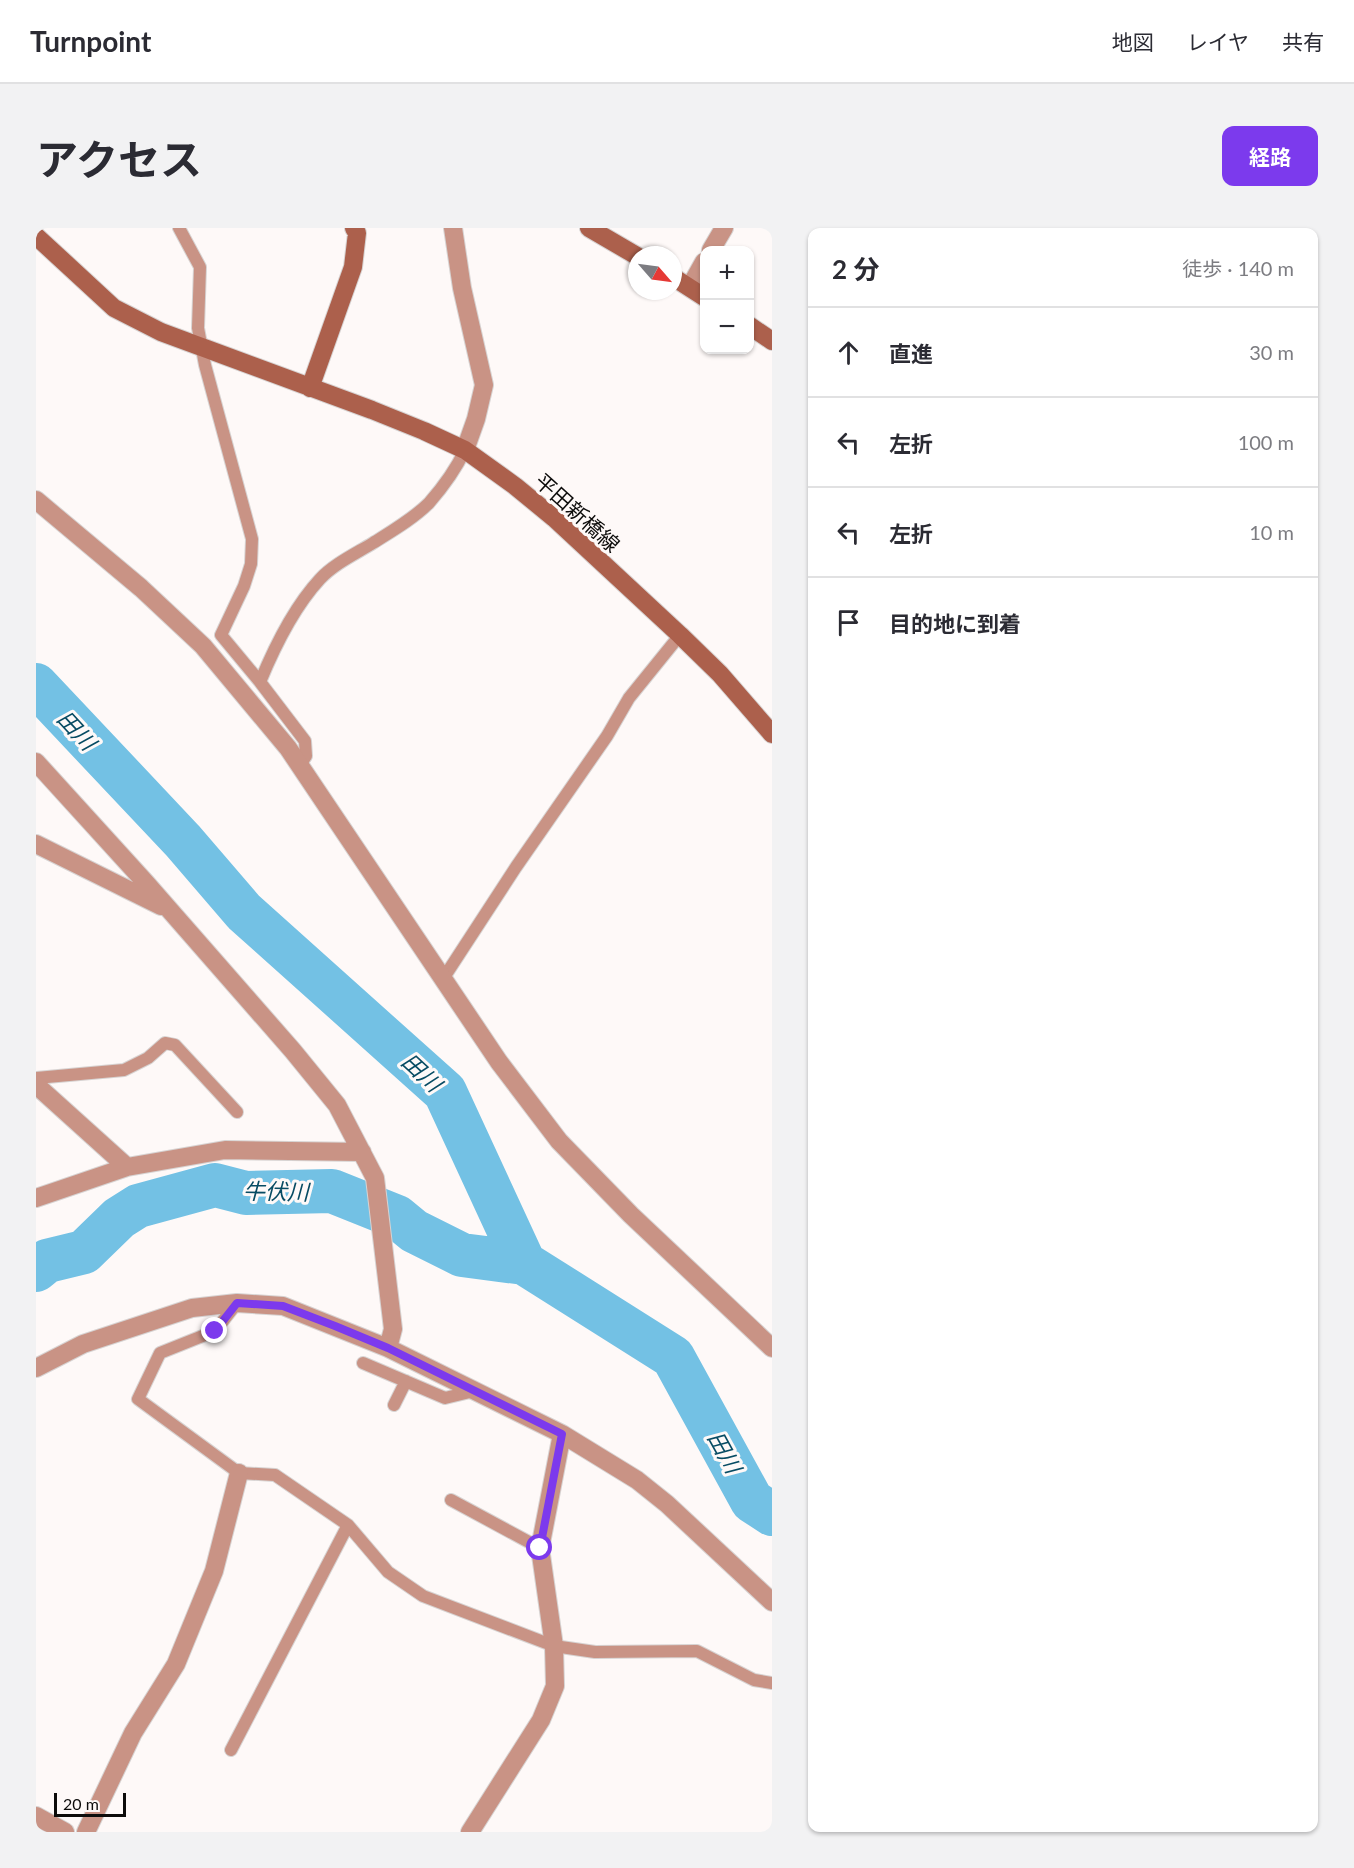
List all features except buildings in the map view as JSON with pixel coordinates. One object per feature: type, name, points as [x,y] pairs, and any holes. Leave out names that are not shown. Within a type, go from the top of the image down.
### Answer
[{"type":"main road","points":[[310,388],[353,267],[357,233],[354,228]]},
{"type":"main road","points":[[589,228],[628,251]]},
{"type":"main road","name":"平田新橋線","points":[[36,236],[114,308],[161,332],[372,410],[465,450],[515,486],[546,512],[680,635],[720,674],[772,734]]},
{"type":"main road","points":[[682,283],[697,292]]},
{"type":"main road","points":[[754,329],[772,340]]},
{"type":"street","points":[[453,228],[462,288],[484,385],[476,419],[465,450]]},
{"type":"street","points":[[713,246],[724,228]]},
{"type":"street","points":[[36,500],[141,588],[203,646],[288,748],[499,1062],[559,1141],[631,1215],[772,1348]]},
{"type":"street","points":[[36,762],[293,1051],[337,1106],[375,1178],[393,1329],[389,1344]]},
{"type":"street","points":[[36,844],[168,909]]},
{"type":"street","points":[[37,1088],[127,1167]]},
{"type":"street","points":[[36,1198],[127,1167],[225,1150],[362,1152]]},
{"type":"street","points":[[36,1368],[83,1344],[192,1308],[237,1303],[283,1306],[389,1344],[474,1391],[562,1434],[637,1480],[660,1498],[772,1602]]},
{"type":"street","points":[[470,1832],[541,1720],[555,1686],[554,1646],[540,1548],[562,1434]]},
{"type":"street","points":[[86,1832],[133,1733],[176,1664],[214,1570],[238,1473]]},
{"type":"street","points":[[36,1816],[65,1832]]},
{"type":"lane","points":[[179,228],[200,267],[198,328],[252,539],[251,564],[221,635],[305,741],[306,756],[300,765]]},
{"type":"lane","points":[[260,682],[274,648],[320,579],[337,565],[395,529],[428,504],[457,466],[465,450]]},
{"type":"lane","points":[[443,979],[516,867],[607,736],[629,698],[680,635]]},
{"type":"lane","points":[[37,1088],[124,1070],[148,1058],[165,1042],[176,1045],[237,1112]]},
{"type":"lane","points":[[237,1303],[215,1331],[160,1353],[138,1399],[238,1473],[275,1475],[348,1525],[388,1572],[423,1596],[554,1646],[595,1652],[697,1651],[753,1680],[772,1683]]},
{"type":"lane","points":[[363,1363],[445,1398],[474,1391]]},
{"type":"lane","points":[[394,1405],[406,1381]]},
{"type":"lane","points":[[451,1500],[540,1548]]},
{"type":"lane","points":[[231,1750],[348,1525]]},
{"type":"waterway","name":"田川","points":[[36,685],[183,841],[244,912],[445,1092],[524,1263],[673,1357],[752,1501],[772,1514]]},
{"type":"waterway","name":"牛伏川","points":[[36,1270],[47,1261],[84,1252],[119,1218],[138,1206],[215,1185],[246,1193],[332,1191],[397,1217],[414,1231],[462,1255],[524,1263]]},
{"type":"route","points":[[215,1331],[237,1303],[283,1306],[388,1348],[562,1434],[540,1548]]}]
